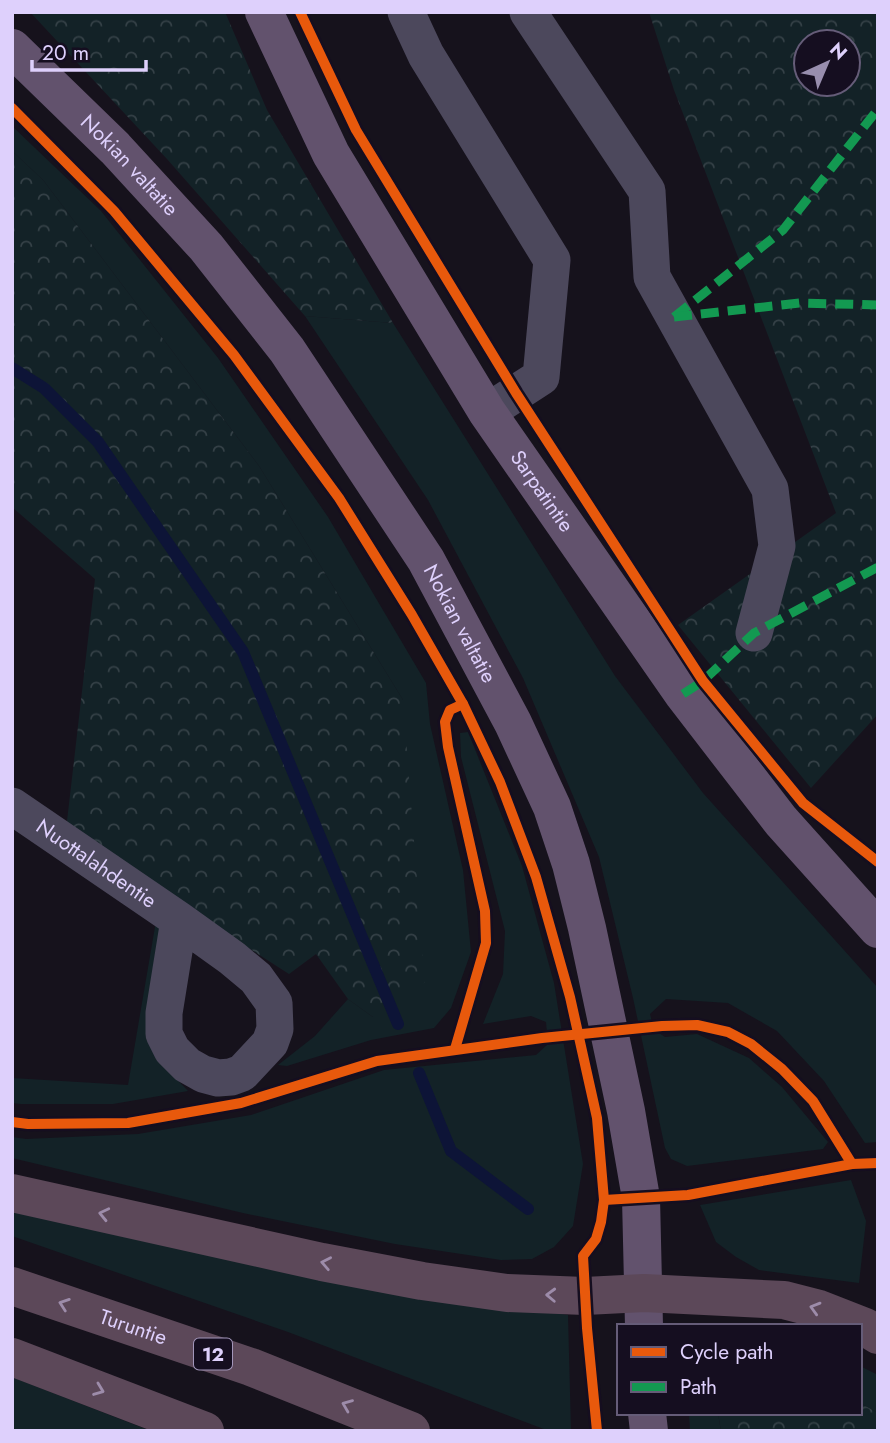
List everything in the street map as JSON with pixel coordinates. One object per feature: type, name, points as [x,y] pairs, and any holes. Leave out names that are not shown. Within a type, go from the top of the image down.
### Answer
[{"type":"highway","points":[[12,1193],[322,1262],[422,1281],[507,1293],[585,1296],[644,1309],[784,1300],[819,1309],[857,1324]]},
{"type":"highway","name":"Turuntie","points":[[12,1286],[251,1367],[411,1431]]},
{"type":"highway","points":[[862,1326],[878,1335]]},
{"type":"highway","points":[[12,1357],[205,1431]]},
{"type":"main road","name":"Sarpatintie","points":[[264,12],[331,154],[487,412],[682,694],[781,821],[878,929]]},
{"type":"main road","name":"Nokian valtatie","points":[[12,48],[115,148],[206,247],[286,350],[426,560],[513,723],[551,807],[571,864],[587,928],[626,1111],[641,1198],[644,1309]]},
{"type":"street","points":[[406,12],[426,55],[552,260],[541,377],[487,412]]},
{"type":"street","points":[[528,12],[647,191],[652,277],[770,489],[777,546],[754,633]]},
{"type":"street","name":"Nuottalahdentie","points":[[12,806],[179,920]]},
{"type":"green space","points":[[30,12],[225,12],[267,110],[393,323],[305,316],[167,159]]},
{"type":"green space","points":[[649,12],[878,12],[878,714],[811,788],[678,625],[836,513],[674,90]]},
{"type":"green space","points":[[12,126],[101,211],[218,358],[328,517],[426,683],[430,724],[463,870],[471,952],[451,1008],[434,1028],[371,1040],[287,1066],[278,1065],[315,1036],[348,999],[373,1017],[403,700],[259,466],[43,180],[12,151]]},
{"type":"green space","points":[[12,151],[43,180],[259,466],[403,700],[425,982],[373,1017],[348,999],[316,954],[289,974],[66,830],[95,579],[12,507]]},
{"type":"green space","points":[[305,316],[393,323],[615,676],[703,793],[878,988],[878,1142],[865,1143],[824,1081],[777,1031],[728,1003],[666,999],[650,1014],[654,1030],[665,1037],[697,1034],[749,1058],[782,1087],[828,1142],[823,1149],[687,1166],[671,1159],[665,1148],[599,857],[523,678],[428,500]]},
{"type":"green space","points":[[468,732],[522,866],[554,983],[583,1164],[573,1226],[554,1247],[532,1259],[501,1260],[395,1244],[243,1213],[12,1158],[12,1137],[26,1139],[138,1134],[251,1115],[384,1070],[536,1055],[548,1044],[546,1022],[531,1016],[483,1024],[503,974],[505,931],[461,757],[460,733]]},
{"type":"green space","points":[[156,921],[164,929],[164,1066],[188,1091],[113,1104],[12,1103],[12,1078],[128,1085]]},
{"type":"green space","points":[[851,1180],[866,1221],[859,1283],[759,1270],[716,1242],[700,1205]]},
{"type":"green space","points":[[12,1204],[406,1291],[568,1315],[571,1431],[549,1431],[288,1332],[12,1236]]},
{"type":"green space","points":[[862,1367],[878,1375],[878,1413],[862,1404]]},
{"type":"green space","points":[[12,1377],[151,1431],[12,1431]]},
{"type":"green space","points":[[862,1404],[878,1413],[878,1431],[721,1431],[718,1415],[862,1415]]},
{"type":"green space","points":[[689,1415],[718,1415],[721,1431],[690,1431]]},
{"type":"waterway","points":[[12,368],[44,388],[98,442],[243,652],[398,1024]]},
{"type":"waterway","points":[[419,1073],[451,1151],[528,1209]]},
{"type":"marked path","points":[[674,317],[783,230],[878,109]]},
{"type":"marked path","points":[[674,317],[800,303],[878,305]]},
{"type":"marked path","points":[[683,694],[703,681],[754,633],[878,567]]},
{"type":"cycle path","points":[[300,12],[356,130],[516,393],[703,681],[803,803],[878,862]]},
{"type":"cycle path","points":[[12,108],[114,211],[234,355],[339,498],[412,615],[463,704],[500,782],[536,877],[570,997],[597,1118],[604,1200],[596,1239],[583,1256],[597,1431]]},
{"type":"cycle path","points":[[455,1049],[486,943],[485,911],[448,747],[445,722],[450,710],[463,704]]},
{"type":"cycle path","points":[[12,1122],[128,1123],[241,1103],[377,1061],[542,1038],[697,1025],[728,1032],[751,1044],[782,1069],[813,1101],[852,1164]]},
{"type":"cycle path","points":[[604,1200],[688,1195],[852,1164],[878,1163]]}]
